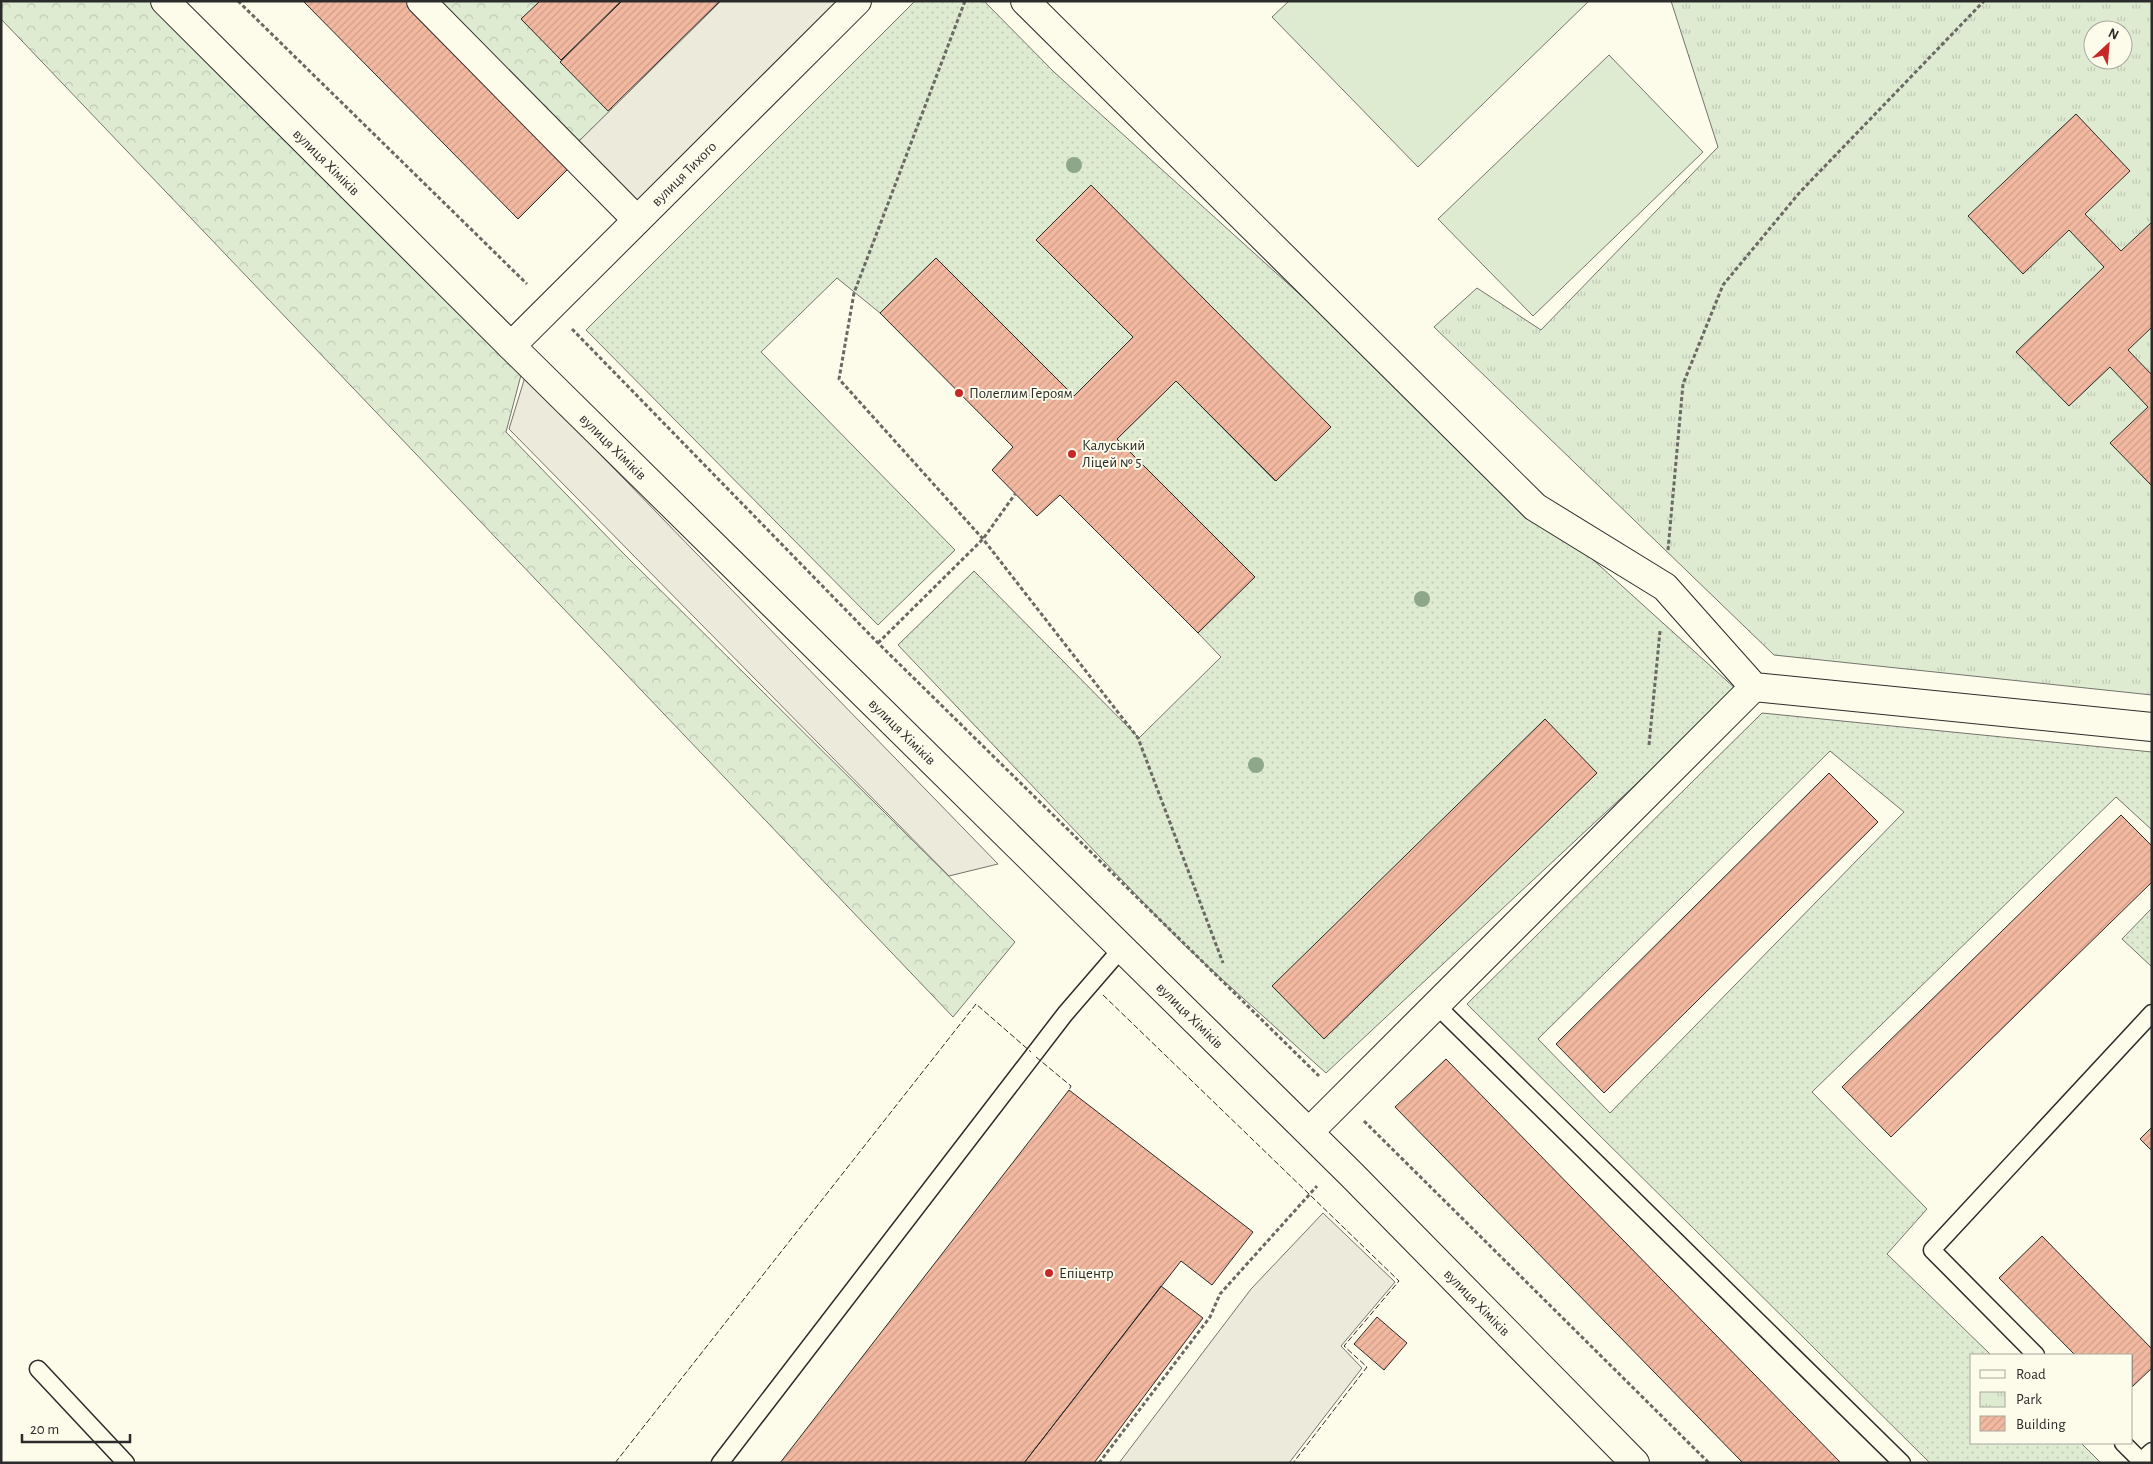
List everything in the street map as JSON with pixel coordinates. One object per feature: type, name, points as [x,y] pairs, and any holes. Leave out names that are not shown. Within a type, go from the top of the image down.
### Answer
[{"type":"street","name":"вулиця Хіміків","points":[[165,1],[511,346],[1286,1110],[1635,1463]]},
{"type":"street","points":[[421,1],[637,220]]},
{"type":"street","name":"вулиця Тихого","points":[[511,346],[857,1]]},
{"type":"street","points":[[1025,1],[1535,507],[1664,588],[1754,687],[2152,727]]},
{"type":"street","points":[[1308,1132],[1754,687]]},
{"type":"lane","points":[[720,1463],[1065,1014],[1122,948]]},
{"type":"lane","points":[[1435,1004],[1902,1463]]},
{"type":"lane","points":[[2035,1354],[1932,1250],[2152,1013]]},
{"type":"lane","points":[[38,1369],[126,1463]]},
{"type":"lane","points":[[2124,1444],[2144,1458]]},
{"type":"path","points":[[238,1],[550,307],[878,643],[1320,1077],[1286,1110]]},
{"type":"path","points":[[965,1],[854,293],[839,379],[982,539],[1138,738],[1223,964]]},
{"type":"path","points":[[1654,787],[1648,754],[1683,384],[1723,285],[1800,192],[1984,1]]},
{"type":"path","points":[[878,643],[982,539],[1015,494]]},
{"type":"path","points":[[1342,1098],[1709,1463]]},
{"type":"path","points":[[1099,1463],[1210,1317],[1220,1294],[1318,1186],[1311,1179]]},
{"type":"green space","points":[[1,1],[150,1],[521,375],[506,432],[625,555],[1015,942],[953,1017],[1,19]]},
{"type":"green space","points":[[421,1],[540,1],[522,20],[612,109],[569,151]]},
{"type":"green space","name":"Калуський Ліцей № 5","points":[[915,1],[984,1],[1054,72],[1737,690],[1326,1073],[1183,944],[898,645],[974,571],[1139,738],[1221,657],[1198,633],[1254,577],[1117,439],[1176,381],[1275,481],[1331,427],[1133,337],[1074,396],[936,258],[880,313],[837,278],[761,352],[955,550],[878,625],[586,330]]},
{"type":"green space","points":[[1289,1],[1589,1],[1418,167],[1272,17]]},
{"type":"green space","points":[[1671,1],[2152,1],[2152,695],[1774,655],[1434,327],[1477,288],[1541,330],[1718,147]]},
{"type":"green space","points":[[1609,55],[1703,152],[1533,316],[1438,219]]},
{"type":"green space","points":[[1762,713],[2152,752],[2152,830],[2116,797],[1812,1092],[1927,1209],[1887,1254],[1990,1354],[1970,1354],[1970,1444],[2082,1444],[2101,1463],[1930,1463],[1467,1004]],"holes":[[[1830,751],[1904,812],[1610,1113],[1538,1039]]]},
{"type":"green space","points":[[2152,908],[2152,967],[2122,939]]},
{"type":"shaded area","points":[[721,1],[857,1],[637,220],[569,151]]},
{"type":"shaded area","points":[[525,377],[998,864],[949,876],[509,429]]},
{"type":"shaded area","points":[[1323,1213],[1395,1282],[1341,1346],[1362,1368],[1289,1463],[1119,1463],[1251,1289]]},
{"type":"building","points":[[303,1],[406,1],[570,167],[518,219]]},
{"type":"building","points":[[540,1],[621,1],[561,60],[521,19]]},
{"type":"building","points":[[622,1],[720,1],[608,111],[560,62]]},
{"type":"building","points":[[2076,114],[2130,171],[2085,214],[2121,251],[2152,222],[2152,327],[2128,350],[2152,375],[2152,486],[2110,443],[2148,407],[2110,367],[2069,406],[2016,352],[2104,267],[2069,230],[2023,274],[1968,216]]},
{"type":"building","points":[[1091,185],[1331,427],[1276,481],[1176,381],[1117,439],[1255,577],[1198,633],[1060,495],[1037,516],[992,470],[1013,447],[880,313],[936,258],[1074,396],[1133,337],[1036,240]]},
{"type":"building","points":[[1545,719],[1597,773],[1324,1039],[1272,986]]},
{"type":"building","points":[[1829,773],[1878,822],[1604,1093],[1556,1044]]},
{"type":"building","points":[[2121,815],[2152,846],[2152,882],[1891,1137],[1842,1087]]},
{"type":"building","points":[[1446,1059],[1841,1463],[1743,1463],[1395,1107]]},
{"type":"building","name":"Епіцентр","points":[[1069,1090],[1253,1232],[1212,1285],[1181,1261],[1024,1463],[780,1463]]},
{"type":"building","points":[[2152,1127],[2152,1151],[2140,1139]]},
{"type":"building","points":[[2042,1236],[2152,1349],[2152,1368],[2133,1386],[2133,1354],[2074,1354],[1999,1278]]},
{"type":"building","points":[[1161,1286],[1203,1318],[1094,1463],[1024,1463]]},
{"type":"building","points":[[1377,1317],[1407,1343],[1384,1370],[1354,1344]]},
{"type":"fence","points":[[1103,995],[1399,1281],[1344,1346],[1367,1367],[1293,1463]]},
{"type":"fence","points":[[615,1463],[976,1004],[1031,1052]]},
{"type":"fence","points":[[1036,1057],[1071,1086],[1069,1090]]},
{"type":"place","name":"Полеглим Героям","points":[[959,393]]},
{"type":"place","name":"Калуський Ліцей № 5","points":[[1072,454]]},
{"type":"place","name":"Епіцентр","points":[[1049,1273]]}]
